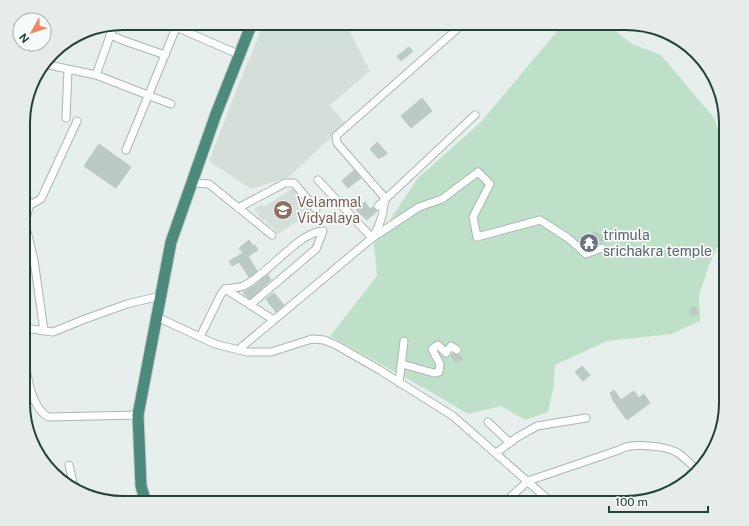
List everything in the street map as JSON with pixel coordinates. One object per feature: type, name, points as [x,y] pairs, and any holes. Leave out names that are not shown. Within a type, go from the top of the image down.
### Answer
[{"type":"highway","points":[[144,496],[141,486],[138,414],[171,242],[216,114],[249,30]]},
{"type":"street","points":[[126,150],[175,30]]},
{"type":"street","points":[[188,30],[240,55]]},
{"type":"street","points":[[385,198],[336,143],[336,136],[456,30]]},
{"type":"street","points":[[96,75],[112,31]]},
{"type":"street","points":[[110,35],[165,55]]},
{"type":"street","points":[[50,66],[96,75],[171,104]]},
{"type":"street","points":[[66,118],[68,70]]},
{"type":"street","points":[[378,206],[475,115]]},
{"type":"street","points":[[30,205],[41,199],[77,121]]},
{"type":"street","points":[[238,350],[372,238],[419,207],[442,199],[478,172],[490,184],[473,217],[477,237],[540,220],[568,238],[586,254],[602,248]]},
{"type":"street","points":[[318,180],[372,238]]},
{"type":"street","points":[[192,183],[209,184],[272,235]]},
{"type":"street","points":[[238,208],[285,183],[294,183],[316,209]]},
{"type":"street","points":[[372,238],[381,222],[385,198]]},
{"type":"street","points":[[225,289],[243,286],[262,274],[300,241],[317,232],[323,231],[316,249],[250,305]]},
{"type":"street","points":[[30,244],[34,260],[44,331]]},
{"type":"street","points":[[225,289],[274,320]]},
{"type":"street","points":[[200,337],[225,289]]},
{"type":"street","points":[[30,329],[53,332],[127,304],[160,296]]},
{"type":"street","points":[[156,317],[215,344],[247,352],[271,352],[305,340],[318,339],[336,345],[453,416],[544,496]]},
{"type":"street","points":[[399,383],[404,341]]},
{"type":"street","points":[[402,364],[434,373],[439,372],[440,364],[432,349],[438,345],[446,353],[451,346],[457,350]]},
{"type":"street","points":[[30,392],[36,406],[48,417],[138,414]]},
{"type":"street","points":[[496,453],[537,426],[586,418]]},
{"type":"street","points":[[488,422],[510,443]]},
{"type":"street","points":[[512,496],[528,481],[624,447],[646,445],[677,452],[694,467]]},
{"type":"street","points":[[69,465],[73,481]]},
{"type":"shaded area","points":[[261,30],[349,30],[370,71],[330,105],[345,124],[289,177],[251,189],[209,161]]},
{"type":"shaded area","name":"Velammal Vidyalaya","points":[[293,188],[298,196],[301,194],[312,212],[278,234],[265,220],[262,221],[254,209],[262,204],[264,207]]},
{"type":"green space","points":[[558,30],[615,30],[632,44],[661,55],[714,118],[719,132],[719,244],[711,260],[699,295],[700,321],[671,334],[607,341],[555,365],[554,385],[548,412],[525,420],[501,406],[468,414],[330,336],[377,276],[374,244],[418,178],[481,122]]},
{"type":"building","points":[[409,47],[413,51],[401,61],[397,56]]},
{"type":"building","points":[[422,98],[432,111],[411,128],[401,116]]},
{"type":"building","points":[[377,142],[387,153],[379,159],[370,149]]},
{"type":"building","points":[[99,144],[131,167],[116,188],[84,166]]},
{"type":"building","points":[[354,170],[361,178],[348,188],[342,181]]},
{"type":"building","points":[[365,202],[370,209],[373,207],[377,211],[367,220],[356,210]]},
{"type":"building","points":[[594,231],[602,236],[604,241],[597,242],[595,245],[587,248],[583,244],[583,240],[586,236],[592,235]]},
{"type":"building","points":[[249,240],[258,250],[248,256],[257,271],[249,277],[239,262],[232,266],[229,261],[243,253],[239,248]]},
{"type":"building","points":[[268,275],[271,280],[250,299],[246,296],[243,292],[256,285]]},
{"type":"building","points":[[274,293],[284,305],[276,312],[266,299]]},
{"type":"building","points":[[694,306],[699,313],[693,316],[689,310]]},
{"type":"building","points":[[454,354],[459,355],[462,359],[456,363],[451,356]]},
{"type":"building","points":[[582,366],[590,375],[583,381],[575,372]]},
{"type":"building","points":[[614,390],[621,400],[634,391],[639,398],[644,394],[650,403],[627,420],[612,399],[610,393]]},
{"type":"place","name":"Velammal Vidyalaya","points":[[283,210]]},
{"type":"place","name":"trimula srichakra temple","points":[[589,243]]}]
